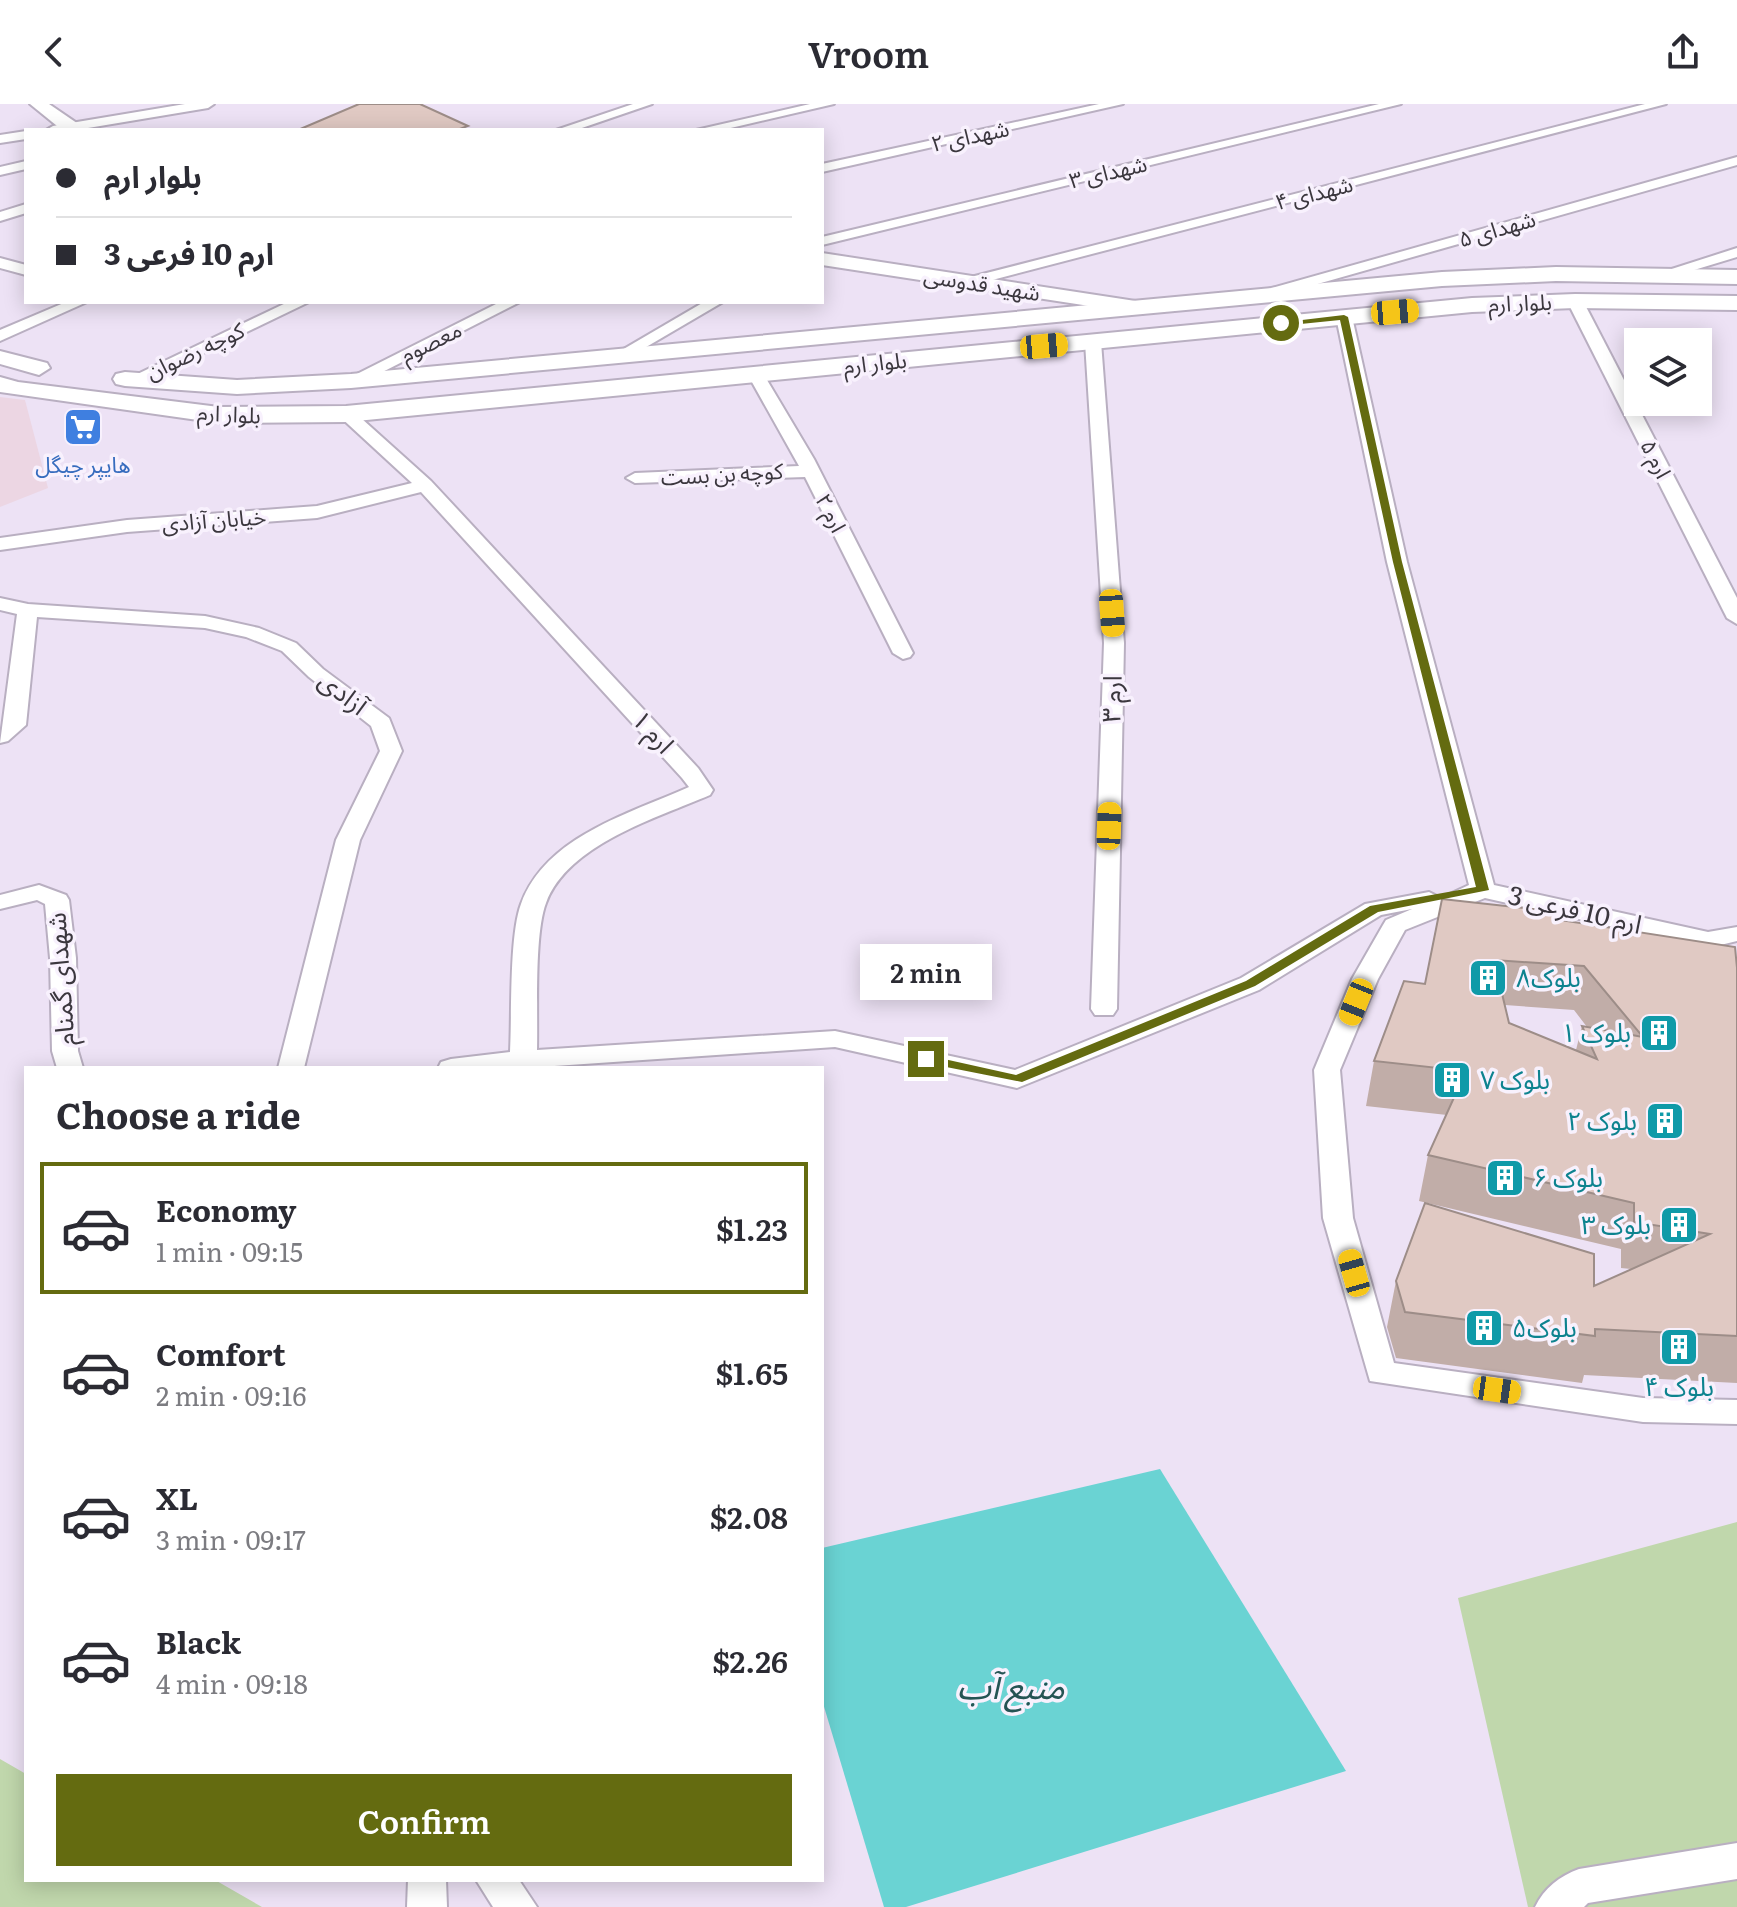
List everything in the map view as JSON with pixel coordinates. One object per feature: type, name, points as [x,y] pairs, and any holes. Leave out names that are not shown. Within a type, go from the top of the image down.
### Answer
[{"type":"main road","name":"بلوار ارم","points":[[102,376],[237,387],[351,381],[1496,275],[1737,277]]},
{"type":"main road","name":"بلوار ارم","points":[[5,387],[219,415],[346,414],[1472,305],[1575,301],[1737,303]]},
{"type":"main road","points":[[0,359],[47,369]]},
{"type":"street","points":[[38,104],[66,128]]},
{"type":"street","points":[[73,128],[208,104]]},
{"type":"street","points":[[609,104],[624,111]]},
{"type":"street","points":[[569,128],[646,104]]},
{"type":"street","points":[[713,128],[828,104]]},
{"type":"street","name":"شهدای ۲","points":[[824,168],[1117,104]]},
{"type":"street","name":"شهدای ۳","points":[[824,241],[1395,104]]},
{"type":"street","name":"شهدای ۴","points":[[968,282],[1660,104]]},
{"type":"street","points":[[0,139],[24,135]]},
{"type":"street","name":"شهدای ۵","points":[[1257,297],[1737,161]]},
{"type":"street","points":[[0,171],[24,165]]},
{"type":"street","points":[[0,217],[24,209]]},
{"type":"street","points":[[1661,275],[1737,252]]},
{"type":"street","name":"شهید قدوسی","points":[[824,259],[1142,308]]},
{"type":"street","points":[[0,263],[24,269]]},
{"type":"street","name":"ارم ۵","points":[[1575,301],[1737,618]]},
{"type":"street","points":[[0,336],[74,304]]},
{"type":"street","name":"کوچه رضوان","points":[[133,380],[297,304]]},
{"type":"street","name":"معصوم","points":[[351,381],[508,304]]},
{"type":"street","points":[[618,357],[711,304]]},
{"type":"street","points":[[1344,317],[1397,562],[1483,890],[1395,925],[1365,979],[1327,1070],[1338,1218],[1381,1373],[1643,1410],[1737,1412]]},
{"type":"street","name":"ارم ۳","points":[[1093,342],[1114,643],[1104,1009]]},
{"type":"street","name":"ارم ۲","points":[[756,375],[903,653]]},
{"type":"street","name":"ارم ۱","points":[[346,414],[425,485],[680,761],[702,790],[589,840],[545,879],[532,906],[530,922],[523,1060]]},
{"type":"street","name":"کوچه بن بست","points":[[635,478],[809,471]]},
{"type":"street","name":"خیابان آزادی","points":[[0,544],[127,526],[317,512],[425,485]]},
{"type":"street","name":"آزادی","points":[[0,604],[28,610],[205,622],[252,632],[289,647],[316,673],[381,723],[391,751],[348,840],[292,1066]]},
{"type":"street","points":[[0,736],[15,725],[28,610]]},
{"type":"street","name":"ارم 10 فرعی 3","points":[[469,1066],[523,1060],[582,1062],[835,1039],[1017,1079],[1250,984],[1374,909],[1483,890],[1708,940],[1737,934]]},
{"type":"street","name":"شهدای گمنام","points":[[0,902],[39,892],[57,900],[63,958],[65,1051],[69,1066]]},
{"type":"street","points":[[1555,1907],[1579,1887],[1737,1861]]},
{"type":"street","points":[[427,1882],[427,1907]]},
{"type":"street","points":[[497,1882],[517,1907]]},
{"type":"shaded area","points":[[0,397],[25,400],[48,488],[0,507]]},
{"type":"shaded area","points":[[1737,1522],[1737,1907],[1528,1907],[1458,1598]]},
{"type":"shaded area","points":[[0,1759],[24,1773],[24,1882],[218,1882],[262,1907],[0,1907]]},
{"type":"water","name":"منبع آب","points":[[1160,1469],[1346,1771],[906,1907],[884,1907],[824,1707],[824,1548]]},
{"type":"building","points":[[359,104],[420,104],[468,126],[462,128],[303,128]]},
{"type":"building","points":[[1442,899],[1561,912],[1560,920],[1735,947],[1737,1336],[1595,1329],[1595,1336],[1405,1312],[1396,1281],[1425,1203],[1594,1254],[1594,1286],[1710,1234],[1634,1222],[1634,1203],[1428,1155],[1466,1071],[1374,1061],[1404,981],[1425,984]],"holes":[[[1494,960],[1584,966],[1643,1037],[1582,1026],[1597,1059],[1509,1023]]]},
{"type":"place","name":"هایپر چیگل","points":[[83,427]]},
{"type":"place","name":"بلوک۸","points":[[1488,978]]},
{"type":"place","name":"بلوک ۱","points":[[1659,1033]]},
{"type":"place","name":"بلوک ۷","points":[[1452,1080]]},
{"type":"place","name":"بلوک ۲","points":[[1665,1121]]},
{"type":"place","name":"بلوک ۶","points":[[1505,1178]]},
{"type":"place","name":"بلوک ۳","points":[[1679,1225]]},
{"type":"place","name":"بلوک۵","points":[[1484,1328]]},
{"type":"place","name":"بلوک ۴","points":[[1679,1347]]},
{"type":"route","points":[[926,1059],[1017,1079],[1250,984],[1374,909],[1483,890],[1397,562],[1344,317],[1281,323]]}]
